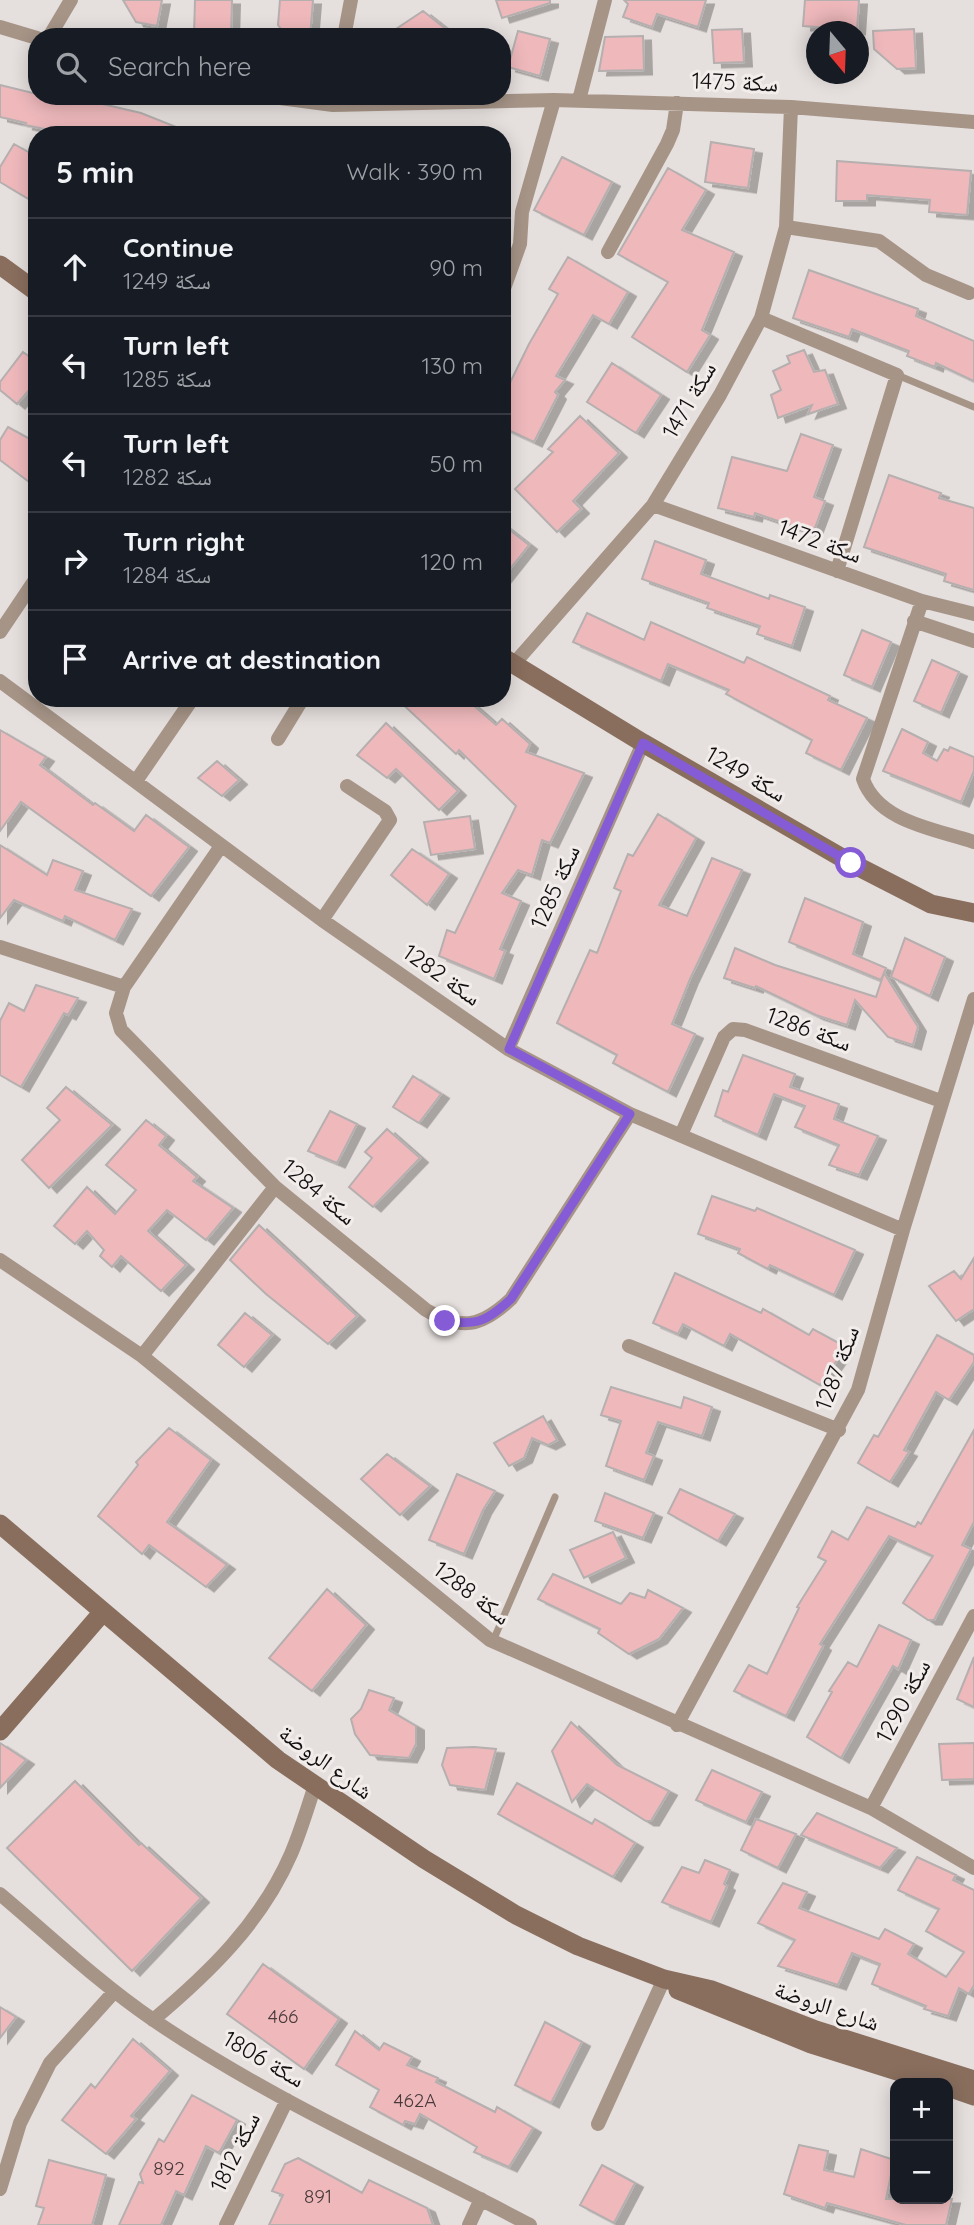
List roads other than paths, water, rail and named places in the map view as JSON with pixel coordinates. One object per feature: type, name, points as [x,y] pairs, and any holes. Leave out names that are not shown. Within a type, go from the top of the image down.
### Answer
[{"type":"main road","points":[[0,265],[28,285]]},
{"type":"main road","name":"سكة 1249","points":[[511,663],[643,743],[851,863],[931,904],[974,913]]},
{"type":"main road","name":"شارع الروضة","points":[[0,1524],[235,1725],[314,1788],[516,1915],[578,1946],[664,1979],[712,1990],[816,2030],[974,2080]]},
{"type":"main road","points":[[0,1731],[103,1613]]},
{"type":"main road","name":"شارع الروضة","points":[[664,1979],[691,1997],[741,2017],[811,2044],[919,2078]]},
{"type":"main road","points":[[953,2089],[974,2096]]},
{"type":"street","points":[[55,28],[71,0]]},
{"type":"street","points":[[346,28],[351,0]]},
{"type":"street","points":[[579,100],[605,0]]},
{"type":"street","points":[[0,27],[28,35]]},
{"type":"street","name":"سكة 1475","points":[[511,100],[791,107],[974,122]]},
{"type":"street","points":[[511,268],[520,244],[522,212],[554,100]]},
{"type":"street","points":[[608,252],[667,144],[676,118],[677,103]]},
{"type":"street","name":"سكة 1471","points":[[511,658],[653,505],[720,395],[761,318],[786,227],[791,107]]},
{"type":"street","points":[[786,227],[879,241],[926,275],[969,293]]},
{"type":"street","points":[[761,318],[897,375],[837,571]]},
{"type":"street","name":"سكة 1472","points":[[653,505],[922,601],[974,614]]},
{"type":"street","points":[[0,632],[28,590]]},
{"type":"street","points":[[922,601],[863,779],[868,795],[888,813],[974,842]]},
{"type":"street","points":[[914,621],[974,641]]},
{"type":"street","name":"سكة 1282","points":[[0,681],[28,702]]},
{"type":"street","name":"سكة 1282","points":[[35,707],[321,920],[509,1049],[630,1114],[903,1230]]},
{"type":"street","points":[[136,782],[186,707]]},
{"type":"street","points":[[278,739],[298,707]]},
{"type":"street","name":"سكة 1285","points":[[509,1049],[643,743]]},
{"type":"street","points":[[321,920],[390,820],[385,811],[347,786]]},
{"type":"street","name":"سكة 1284","points":[[221,846],[124,987],[116,1013],[121,1030],[275,1186],[426,1310],[445,1321],[468,1325],[492,1317],[511,1299],[630,1114]]},
{"type":"street","points":[[0,947],[124,987]]},
{"type":"street","name":"سكة 1287","points":[[677,1725],[839,1430],[858,1390],[941,1101],[969,1029],[974,999]]},
{"type":"street","name":"سكة 1286","points":[[681,1135],[724,1037],[733,1029],[746,1030],[941,1101]]},
{"type":"street","points":[[142,1356],[275,1186]]},
{"type":"street","name":"سكة 1288","points":[[0,1260],[142,1356],[493,1641],[677,1725],[871,1808],[974,1868]]},
{"type":"street","points":[[629,1346],[839,1430]]},
{"type":"street","name":"سكة 1290","points":[[871,1808],[974,1618]]},
{"type":"street","points":[[153,2021],[208,1974],[255,1918],[290,1855],[314,1788]]},
{"type":"street","name":"سكة 1806","points":[[0,1894],[114,1992],[153,2021],[287,2099],[530,2225]]},
{"type":"street","points":[[598,2124],[664,1979]]},
{"type":"street","points":[[0,2189],[20,2123],[50,2063],[114,1992]]},
{"type":"street","name":"سكة 1812","points":[[226,2225],[287,2099]]},
{"type":"street","points":[[469,2225],[481,2199]]},
{"type":"lane","points":[[897,375],[974,407]]},
{"type":"lane","points":[[493,1641],[555,1497]]}]
